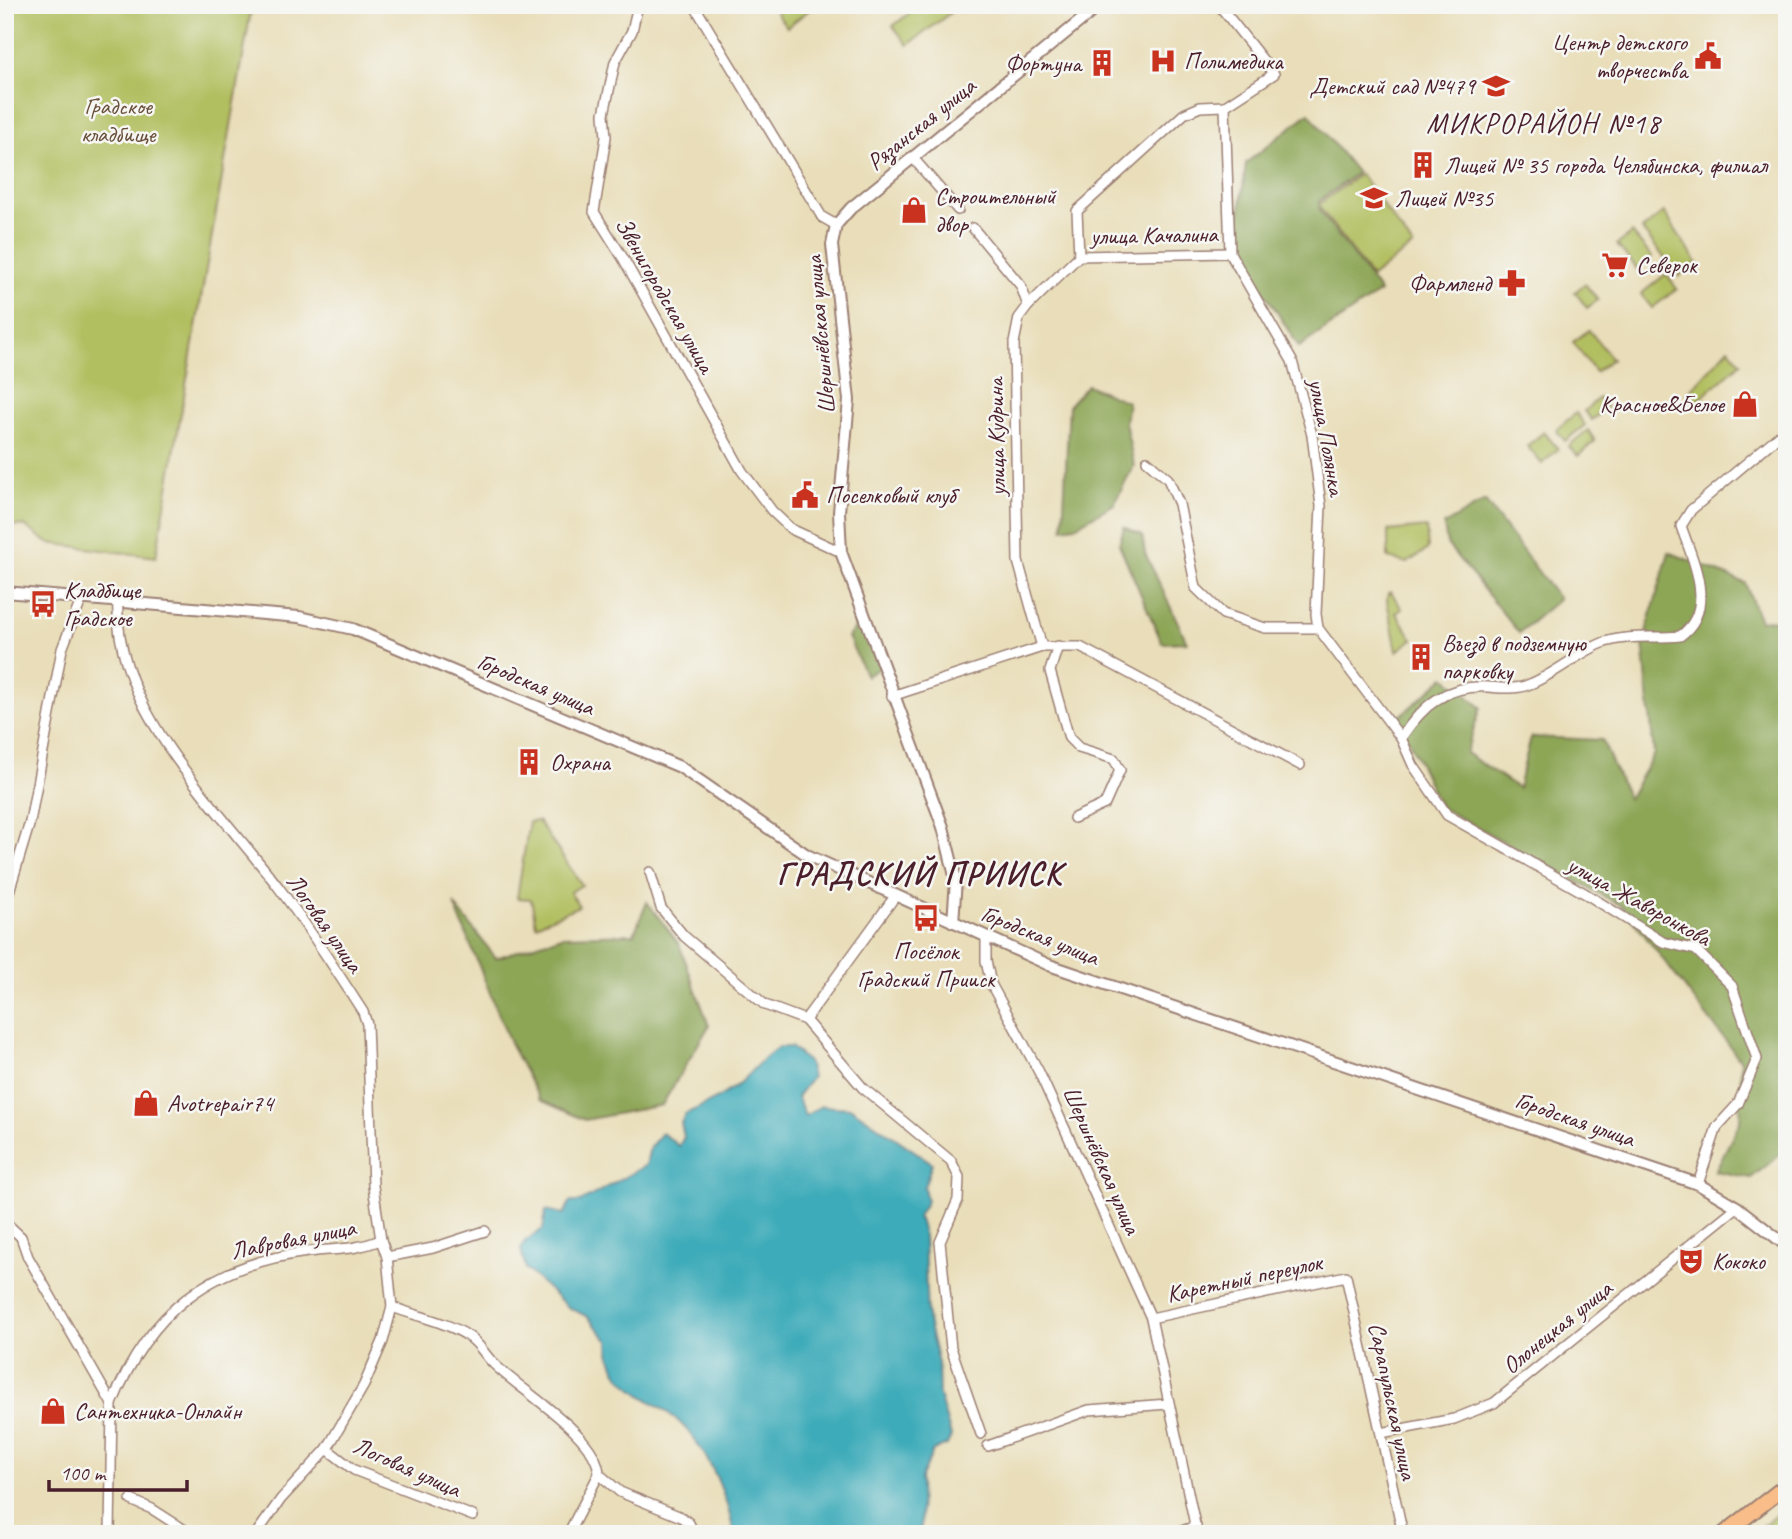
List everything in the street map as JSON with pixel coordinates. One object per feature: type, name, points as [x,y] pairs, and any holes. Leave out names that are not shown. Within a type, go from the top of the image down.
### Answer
[{"type":"main road","points":[[1724,1534],[1787,1485]]},
{"type":"street","name":"Звенигородская улица","points":[[638,5],[632,31],[615,62],[604,114],[606,137],[594,212],[624,258],[742,471],[772,511],[791,529],[841,552]]},
{"type":"street","name":"Шершнёвская улица","points":[[694,5],[822,217],[836,225],[833,268],[849,400],[839,512],[841,552],[871,627],[892,696],[943,827],[955,870],[953,922]]},
{"type":"street","name":"Рязанская улица","points":[[836,225],[851,208],[1100,5]]},
{"type":"street","points":[[973,228],[1021,286],[1028,306],[1079,256],[1077,211],[1184,114],[1200,107],[1226,106],[1274,74],[1219,5]]},
{"type":"street","name":"улица Полянка","points":[[1226,106],[1230,253],[1292,361],[1308,415],[1321,506],[1316,614],[1318,628]]},
{"type":"street","points":[[913,158],[958,210]]},
{"type":"street","name":"улица Качалина","points":[[1079,256],[1230,253]]},
{"type":"street","points":[[1021,286],[1042,292]]},
{"type":"street","name":"улица Кудрина","points":[[1028,306],[1019,318],[1014,343],[1018,561],[1042,647]]},
{"type":"street","points":[[1147,461],[1168,479],[1179,504],[1196,588],[1223,614],[1265,628],[1318,628],[1401,738],[1415,717],[1433,699],[1451,691],[1472,686],[1528,686],[1609,641],[1626,637],[1680,636],[1687,631],[1695,616],[1700,576],[1681,526],[1691,510],[1787,429]]},
{"type":"street","name":"Городская улица","points":[[5,592],[299,617],[353,629],[680,766],[807,855],[986,939],[1049,965],[1698,1184],[1737,1207],[1787,1246]]},
{"type":"street","points":[[5,905],[30,822],[62,649],[82,598]]},
{"type":"street","name":"Логовая улица","points":[[118,600],[116,628],[141,703],[211,803],[280,889],[363,1012],[366,1024],[373,1186],[381,1240],[387,1257],[392,1307],[383,1341],[365,1385],[327,1449],[281,1499],[256,1534]]},
{"type":"street","points":[[1058,646],[1050,671],[1069,738],[1079,748],[1114,759],[1120,770],[1102,808],[1074,818]]},
{"type":"street","points":[[892,696],[1042,647],[1080,647],[1300,765]]},
{"type":"street","name":"улица Жаворонкова","points":[[1401,738],[1413,765],[1447,815],[1586,894],[1663,942],[1696,950],[1732,986],[1757,1059],[1738,1104],[1717,1127],[1698,1184]]},
{"type":"street","points":[[650,872],[661,908],[684,936],[765,1005],[805,1020],[863,1088],[951,1161],[960,1177],[958,1199],[940,1242],[951,1348],[981,1434]]},
{"type":"street","points":[[805,1020],[896,895]]},
{"type":"street","name":"Шершнёвская улица","points":[[986,939],[986,961],[991,984],[1039,1072],[1151,1318],[1196,1530],[1174,1534]]},
{"type":"street","name":"Олонецкая улица","points":[[1381,1433],[1454,1419],[1494,1403],[1737,1207]]},
{"type":"street","points":[[5,1222],[21,1237],[28,1257],[112,1404]]},
{"type":"street","points":[[387,1257],[433,1248],[485,1231]]},
{"type":"street","name":"Лавровая улица","points":[[110,1534],[112,1404],[126,1375],[161,1324],[184,1299],[223,1273],[306,1252],[355,1250],[381,1240]]},
{"type":"street","name":"Каретный переулок","points":[[1151,1318],[1346,1276]]},
{"type":"street","name":"Сарапульская улица","points":[[1346,1276],[1403,1534]]},
{"type":"street","points":[[392,1307],[467,1335],[493,1363],[547,1405],[591,1450],[598,1464],[599,1474],[568,1534]]},
{"type":"street","points":[[988,1446],[1089,1410],[1168,1404]]},
{"type":"street","name":"Логовая улица","points":[[327,1449],[354,1470],[473,1516]]},
{"type":"street","points":[[599,1474],[620,1492],[681,1517],[689,1523],[694,1534]]},
{"type":"street","points":[[131,1500],[152,1508],[191,1534]]},
{"type":"green space","name":"Градское кладбище","points":[[5,5],[252,5],[156,557],[48,543],[25,526],[5,525]]},
{"type":"green space","points":[[786,5],[805,5],[809,10],[787,27],[776,13]]},
{"type":"green space","points":[[920,5],[944,5],[950,13],[908,45],[893,26]]},
{"type":"green space","points":[[1309,113],[1357,173],[1319,201],[1320,211],[1380,292],[1299,347],[1236,247],[1246,163]]},
{"type":"green space","points":[[1360,174],[1413,246],[1371,277],[1318,205]]},
{"type":"green space","points":[[1664,212],[1697,263],[1679,276],[1642,230]]},
{"type":"green space","points":[[1632,233],[1652,257],[1637,269],[1617,245]]},
{"type":"green space","points":[[1666,274],[1677,289],[1652,308],[1641,294]]},
{"type":"green space","points":[[1585,284],[1598,300],[1587,308],[1575,292]]},
{"type":"green space","points":[[1589,330],[1612,359],[1595,372],[1573,342]]},
{"type":"green space","points":[[1729,348],[1741,363],[1695,403],[1687,394]]},
{"type":"green space","points":[[1087,385],[1128,402],[1125,422],[1134,465],[1114,504],[1075,526],[1063,528],[1069,405]]},
{"type":"green space","points":[[1599,398],[1607,407],[1592,420],[1584,411]]},
{"type":"green space","points":[[1576,413],[1585,425],[1565,441],[1556,430]]},
{"type":"green space","points":[[1588,430],[1595,441],[1578,456],[1568,446]]},
{"type":"green space","points":[[1544,432],[1558,449],[1542,464],[1527,446]]},
{"type":"green space","points":[[1485,501],[1559,599],[1519,633],[1447,544],[1444,525]]},
{"type":"green space","points":[[1124,527],[1142,535],[1145,553],[1187,642],[1162,643],[1119,544]]},
{"type":"green space","points":[[1426,527],[1428,549],[1407,563],[1388,558],[1388,531]]},
{"type":"green space","points":[[1669,552],[1745,583],[1760,621],[1787,618],[1787,1149],[1751,1178],[1715,1171],[1740,1122],[1741,1061],[1622,906],[1440,807],[1398,718],[1445,677],[1481,707],[1466,753],[1518,788],[1531,737],[1602,740],[1628,799],[1654,754],[1643,643]]},
{"type":"green space","points":[[1391,592],[1402,609],[1396,613],[1413,639],[1397,651],[1387,601],[1388,593]]},
{"type":"green space","points":[[860,608],[880,668],[866,676],[848,637],[855,628],[853,609]]},
{"type":"green space","points":[[538,821],[582,885],[570,892],[579,906],[536,925],[531,899],[517,898],[529,822]]},
{"type":"green space","points":[[647,902],[679,944],[709,1026],[662,1105],[585,1120],[540,1100],[511,1045],[454,904],[496,958],[562,936],[634,934]]},
{"type":"green space","points":[[1787,1507],[1787,1523],[1773,1534],[1751,1534]]},
{"type":"water","points":[[779,1047],[791,1047],[808,1062],[812,1077],[797,1097],[805,1116],[821,1106],[851,1108],[932,1163],[924,1187],[927,1201],[918,1216],[924,1236],[927,1317],[938,1363],[939,1395],[951,1436],[947,1445],[933,1451],[920,1479],[921,1534],[734,1534],[717,1479],[687,1430],[626,1383],[611,1359],[609,1341],[588,1317],[568,1307],[526,1269],[521,1250],[525,1241],[543,1229],[546,1210],[564,1214],[570,1202],[580,1202],[646,1165],[650,1147],[662,1133],[679,1146],[684,1137],[681,1123],[685,1114],[732,1089]]},
{"type":"place","name":"Центр детского творчества","points":[[1708,56]]},
{"type":"place","name":"Полимедика","points":[[1163,61]]},
{"type":"place","name":"Фортуна","points":[[1102,63]]},
{"type":"place","name":"Детский сад №479","points":[[1496,86]]},
{"type":"place","name":"Лицей № 35 города Челябинска, филиал","points":[[1423,165]]},
{"type":"place","name":"Лицей №35","points":[[1374,198]]},
{"type":"place","name":"Строительный двор","points":[[914,210]]},
{"type":"place","name":"Северок","points":[[1615,265]]},
{"type":"place","name":"Фармленд","points":[[1512,283]]},
{"type":"place","name":"Красное&Белое","points":[[1745,404]]},
{"type":"place","name":"Поселковый клуб","points":[[805,495]]},
{"type":"place","name":"Кладбище Градское","points":[[43,604]]},
{"type":"place","name":"Въезд в подземную парковку","points":[[1421,657]]},
{"type":"place","name":"Охрана","points":[[529,762]]},
{"type":"place","name":"Посёлок Градский Прииск","points":[[926,918]]},
{"type":"place","name":"Avotrepair74","points":[[146,1103]]},
{"type":"place","name":"Кококо","points":[[1691,1261]]},
{"type":"place","name":"Сантехника-Онлайн","points":[[53,1411]]},
{"type":"district","name":"МИКРОРАЙОН №18","points":[[1544,123]]},
{"type":"district","name":"ГРАДСКИЙ ПРИИСК","points":[[920,873]]}]
